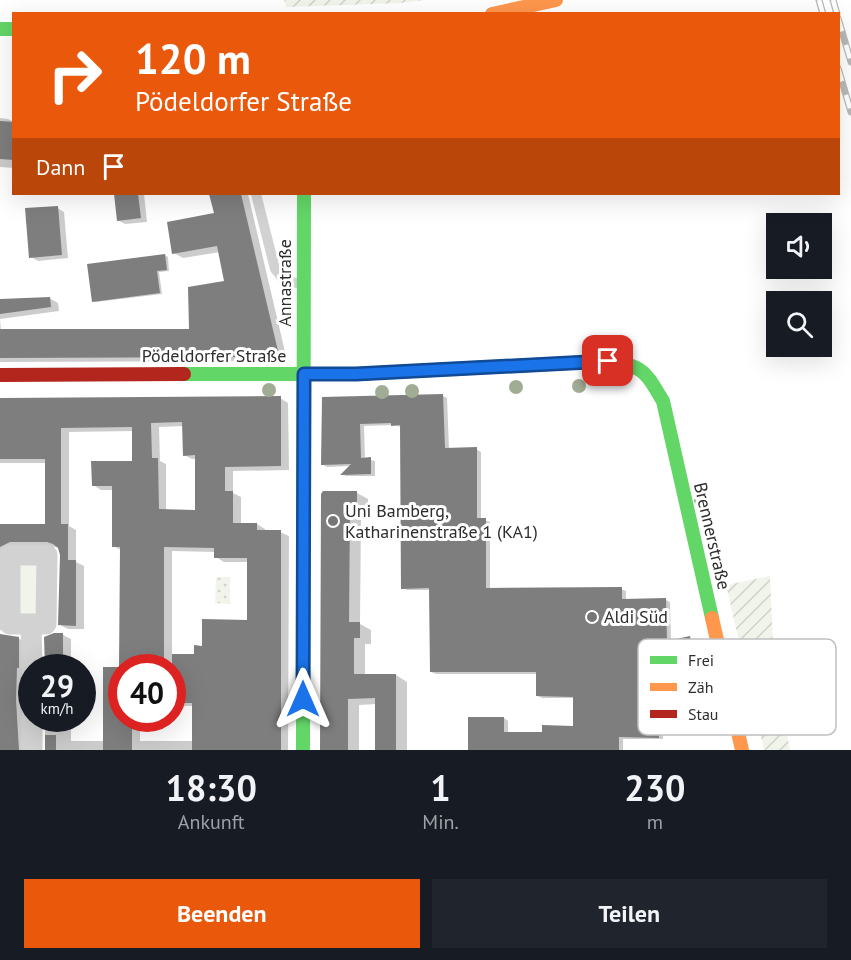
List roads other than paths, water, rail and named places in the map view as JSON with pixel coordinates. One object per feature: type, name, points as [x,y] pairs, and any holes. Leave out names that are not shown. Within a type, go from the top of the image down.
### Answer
[{"type":"street","points":[[501,12],[556,0]]},
{"type":"street","name":"Annastraße","points":[[303,750],[304,195]]},
{"type":"street","name":"Pödeldorfer Straße","points":[[0,375],[356,374],[608,361]]},
{"type":"street","name":"Brennerstraße","points":[[608,361],[633,365],[650,379],[663,401],[717,639]]},
{"type":"street","points":[[31,624],[32,654]]},
{"type":"street","points":[[32,732],[32,750]]},
{"type":"street","name":"Brennerstraße","points":[[739,735],[742,750]]},
{"type":"lane","points":[[256,195],[275,269],[285,281],[303,284]]},
{"type":"railway","points":[[819,0],[822,12]]},
{"type":"railway","points":[[833,0],[836,12]]},
{"type":"railway","points":[[840,25],[851,62]]},
{"type":"railway","points":[[840,75],[851,112]]},
{"type":"place","name":"Uni Bamberg, Katharinenstraße 1 (KA1)","points":[[333,521]]},
{"type":"place","name":"Aldi Süd","points":[[592,617]]}]
